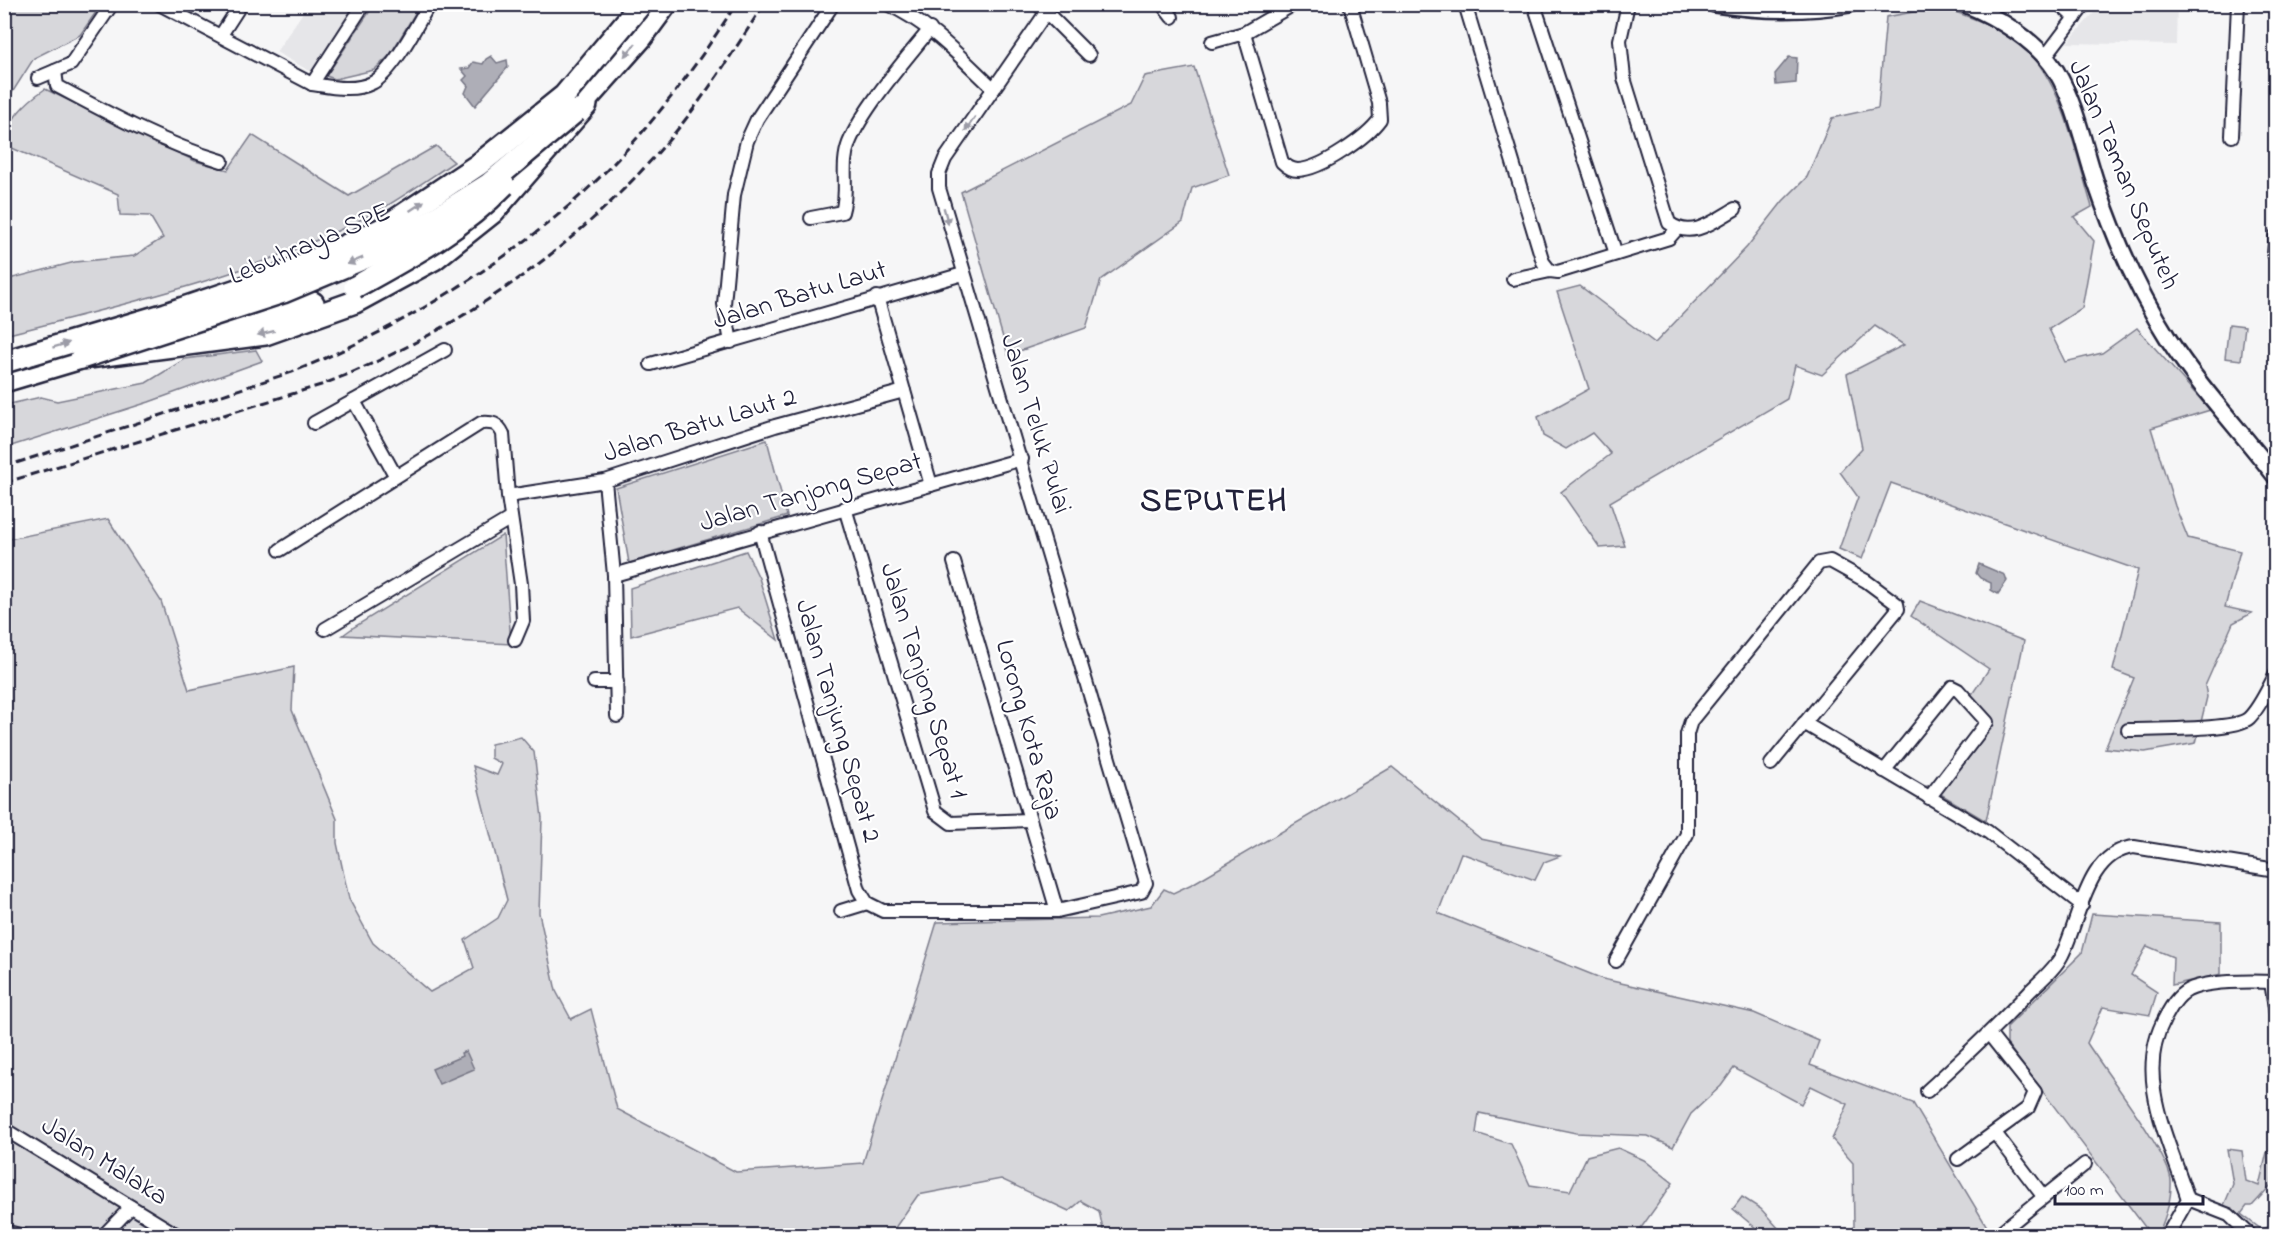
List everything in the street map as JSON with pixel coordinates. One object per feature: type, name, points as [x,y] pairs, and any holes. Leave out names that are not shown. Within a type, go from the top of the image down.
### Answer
[{"type":"highway","name":"Lebuhraya SPE","points":[[4,362],[166,314],[280,275],[382,229],[478,165],[564,96],[641,4]]},
{"type":"highway","name":"Lebuhraya SPE","points":[[4,381],[283,292],[388,248],[489,184],[581,108],[641,38],[666,4]]},
{"type":"highway","points":[[81,358],[265,334],[356,302],[434,259],[494,212],[581,108]]},
{"type":"highway","points":[[184,325],[294,310],[355,287],[418,253],[487,203],[581,108]]},
{"type":"street","points":[[38,78],[70,64],[112,4]]},
{"type":"street","points":[[159,4],[312,84],[333,88],[375,82],[385,72],[429,4]]},
{"type":"street","points":[[221,35],[241,4]]},
{"type":"street","points":[[312,84],[364,4]]},
{"type":"street","points":[[731,342],[724,304],[734,195],[747,141],[757,119],[832,4]]},
{"type":"street","points":[[887,4],[912,16],[930,29],[994,89]]},
{"type":"street","points":[[1162,4],[1172,17]]},
{"type":"street","points":[[1212,42],[1244,33],[1294,4]]},
{"type":"street","points":[[1244,33],[1282,162],[1288,168],[1298,170],[1316,164],[1349,147],[1371,131],[1380,119],[1379,104],[1350,4]]},
{"type":"street","points":[[1465,4],[1543,262],[1550,271]]},
{"type":"street","points":[[1534,4],[1616,254]]},
{"type":"street","points":[[1628,4],[1620,40],[1624,78],[1669,223],[1677,229],[1699,230],[1735,209]]},
{"type":"street","points":[[1715,4],[1810,11],[1850,4]]},
{"type":"street","name":"Jalan Taman Seputeh","points":[[1965,4],[1985,12],[2011,29],[2044,57],[2056,72],[2067,94],[2110,220],[2169,340],[2276,477]]},
{"type":"street","points":[[2060,4],[2075,18]]},
{"type":"street","points":[[2044,57],[2085,4]]},
{"type":"street","points":[[2232,136],[2238,4]]},
{"type":"street","points":[[1045,8],[1089,55]]},
{"type":"street","name":"Jalan Teluk Pulai","points":[[1045,8],[994,89],[945,159],[939,174],[939,188],[963,274],[1022,459],[1146,883],[1137,895],[1057,911]]},
{"type":"street","points":[[811,218],[842,212],[843,166],[849,142],[889,81],[930,29]]},
{"type":"street","points":[[55,71],[57,86],[88,103],[193,153],[222,161]]},
{"type":"street","points":[[1513,279],[1550,271],[1558,272],[1669,238],[1677,229]]},
{"type":"street","points":[[2274,254],[2276,235]]},
{"type":"street","name":"Jalan Batu Laut","points":[[651,364],[963,274]]},
{"type":"street","points":[[877,297],[931,485]]},
{"type":"street","points":[[314,423],[445,350]]},
{"type":"street","name":"Jalan Batu Laut 2","points":[[508,496],[604,481],[775,426],[904,392]]},
{"type":"street","points":[[354,401],[395,475]]},
{"type":"street","points":[[280,550],[395,475],[481,423],[492,422],[499,426],[503,434],[508,496],[521,584],[523,621],[515,640]]},
{"type":"street","name":"Jalan Tanjong Sepat","points":[[614,575],[1022,459]]},
{"type":"street","points":[[604,481],[614,575],[617,716]]},
{"type":"street","name":"Jalan Tanjong Sepat 1","points":[[845,508],[934,811],[951,823],[1029,820]]},
{"type":"street","points":[[325,629],[511,518]]},
{"type":"street","name":"Jalan Tanjung Sepat 2","points":[[760,532],[859,890],[867,903]]},
{"type":"street","points":[[1616,961],[1687,834],[1688,727],[1703,705],[1819,563],[1830,561],[1866,581],[1896,604],[1898,609],[1771,764]]},
{"type":"street","name":"Lorong Kota Raja","points":[[954,562],[1057,911]]},
{"type":"street","points":[[2128,730],[2220,726],[2242,722],[2248,719],[2263,698],[2276,674]]},
{"type":"street","points":[[594,682],[617,682]]},
{"type":"street","points":[[1884,771],[1952,687],[1986,722],[1929,798]]},
{"type":"street","points":[[1804,723],[1988,832],[2082,905]]},
{"type":"street","points":[[1927,1091],[1989,1034],[2061,958],[2082,905],[2102,863],[2108,856],[2124,848],[2134,847],[2276,870]]},
{"type":"street","points":[[841,911],[867,903],[883,911],[1057,911]]},
{"type":"street","points":[[2167,1236],[2188,1199],[2158,1111],[2154,1090],[2151,1069],[2153,1049],[2159,1028],[2175,1000],[2191,989],[2273,982],[2276,1014]]},
{"type":"street","points":[[1958,1159],[2028,1108],[2035,1092],[1989,1034]]},
{"type":"street","name":"Jalan Malaka","points":[[4,1129],[69,1166],[179,1236]]},
{"type":"street","points":[[1995,1133],[2043,1196]]},
{"type":"street","points":[[2003,1230],[2085,1164]]},
{"type":"street","points":[[2188,1199],[2229,1215],[2251,1236]]},
{"type":"street","points":[[103,1236],[131,1207]]},
{"type":"street","points":[[4,1231],[24,1236]]},
{"type":"shaded area","points":[[5,4],[101,5],[80,35],[34,58],[5,104]]},
{"type":"shaded area","points":[[308,5],[362,5],[315,74],[276,52]]},
{"type":"shaded area","points":[[374,5],[420,5],[390,55],[374,70],[335,79],[326,76]]},
{"type":"shaded area","points":[[2101,5],[2177,5],[2176,45],[2067,43]]},
{"type":"shaded area","points":[[1941,7],[1996,28],[2024,47],[2038,63],[2049,81],[2067,122],[2092,207],[2074,217],[2094,241],[2082,308],[2049,329],[2065,362],[2102,353],[2137,328],[2210,410],[2151,428],[2175,506],[2188,538],[2240,551],[2225,607],[2252,613],[2233,623],[2205,686],[2207,697],[2196,743],[2145,752],[2105,748],[2134,678],[2113,670],[2138,570],[1891,483],[1862,559],[1839,549],[1858,497],[1840,472],[1862,448],[1847,374],[1904,345],[1875,326],[1822,375],[1795,365],[1787,399],[1610,502],[1625,546],[1600,548],[1561,492],[1611,454],[1592,433],[1566,449],[1543,436],[1538,417],[1589,389],[1557,292],[1580,286],[1655,343],[1747,247],[1783,201],[1807,177],[1832,118],[1878,108],[1886,17]]},
{"type":"shaded area","points":[[491,56],[497,63],[507,60],[508,67],[475,106],[465,93],[468,86],[463,80],[467,76],[461,69],[469,68],[473,62],[483,64]]},
{"type":"shaded area","points":[[1789,57],[1797,58],[1796,83],[1776,85],[1775,74]]},
{"type":"shaded area","points":[[1194,67],[1229,175],[1192,188],[1183,222],[1101,280],[1086,328],[1008,355],[961,192],[1131,105],[1145,76]]},
{"type":"shaded area","points":[[45,89],[195,161],[228,170],[252,135],[349,196],[436,146],[454,162],[385,207],[294,250],[199,283],[5,335],[5,280],[75,262],[134,256],[163,238],[150,216],[120,215],[118,194],[5,145],[9,128],[18,113],[31,99]]},
{"type":"shaded area","points":[[2229,324],[2245,326],[2241,360],[2225,358]]},
{"type":"shaded area","points":[[256,350],[262,361],[149,402],[5,448],[5,405],[41,397],[57,401],[146,383],[185,359]]},
{"type":"shaded area","points":[[767,440],[787,516],[629,563],[616,488]]},
{"type":"shaded area","points":[[108,519],[161,601],[189,690],[294,667],[292,710],[337,819],[337,843],[349,899],[373,943],[430,992],[474,968],[465,940],[498,918],[507,900],[473,766],[497,775],[502,764],[491,758],[491,744],[521,737],[534,752],[542,818],[539,913],[556,991],[571,1019],[591,1009],[617,1109],[736,1172],[863,1163],[937,922],[1098,918],[1151,906],[1164,889],[1173,893],[1194,883],[1392,767],[1481,839],[1560,856],[1544,862],[1535,880],[1461,853],[1438,913],[1603,979],[1754,1013],[1819,1041],[1810,1065],[1913,1103],[1992,1235],[1858,1235],[1854,1227],[1853,1163],[1832,1139],[1848,1104],[1811,1086],[1801,1104],[1734,1068],[1721,1086],[1691,1114],[1673,1147],[1648,1136],[1576,1133],[1479,1113],[1476,1133],[1511,1144],[1530,1185],[1570,1191],[1587,1156],[1618,1148],[1644,1160],[1673,1183],[1636,1235],[1107,1235],[1104,1234],[1099,1211],[1081,1201],[1069,1211],[1001,1179],[918,1195],[890,1235],[5,1235],[4,540]]},
{"type":"shaded area","points":[[503,535],[511,644],[343,635],[354,627]]},
{"type":"shaded area","points":[[746,551],[759,578],[778,640],[737,608],[631,636],[630,588]]},
{"type":"shaded area","points":[[1979,564],[2005,575],[2007,581],[1998,594],[1991,590],[1991,583],[1980,578],[1976,573]]},
{"type":"shaded area","points":[[1920,601],[2024,641],[1986,821],[1927,786],[1945,782],[1991,719],[1968,700],[1989,669],[1911,616]]},
{"type":"shaded area","points":[[2092,914],[2221,922],[2221,974],[2172,985],[2173,957],[2147,946],[2131,975],[2157,992],[2150,1015],[2103,1007],[2087,1043],[2135,1112],[2168,1169],[2171,1181],[2169,1202],[2158,1235],[2151,1235],[2007,1044],[2007,1027],[2082,953]]},
{"type":"shaded area","points":[[466,1051],[474,1069],[439,1084],[432,1069],[462,1056],[461,1053]]},
{"type":"shaded area","points":[[2227,1149],[2242,1151],[2246,1181],[2259,1186],[2267,1152],[2275,1153],[2272,1184],[2252,1206],[2247,1206],[2241,1214],[2261,1229],[2275,1225],[2275,1235],[2247,1235],[2222,1210],[2233,1184]]},
{"type":"shaded area","points":[[1742,1197],[1761,1209],[1780,1230],[1776,1235],[1764,1235],[1733,1209]]},
{"type":"railway","points":[[4,467],[292,372],[376,334],[462,285],[542,228],[611,166],[678,88],[736,4]]},
{"type":"railway","points":[[4,483],[321,385],[371,364],[468,313],[557,250],[637,176],[697,104],[764,4]]},
{"type":"district","name":"SEPUTEH","points":[[1214,502]]}]
